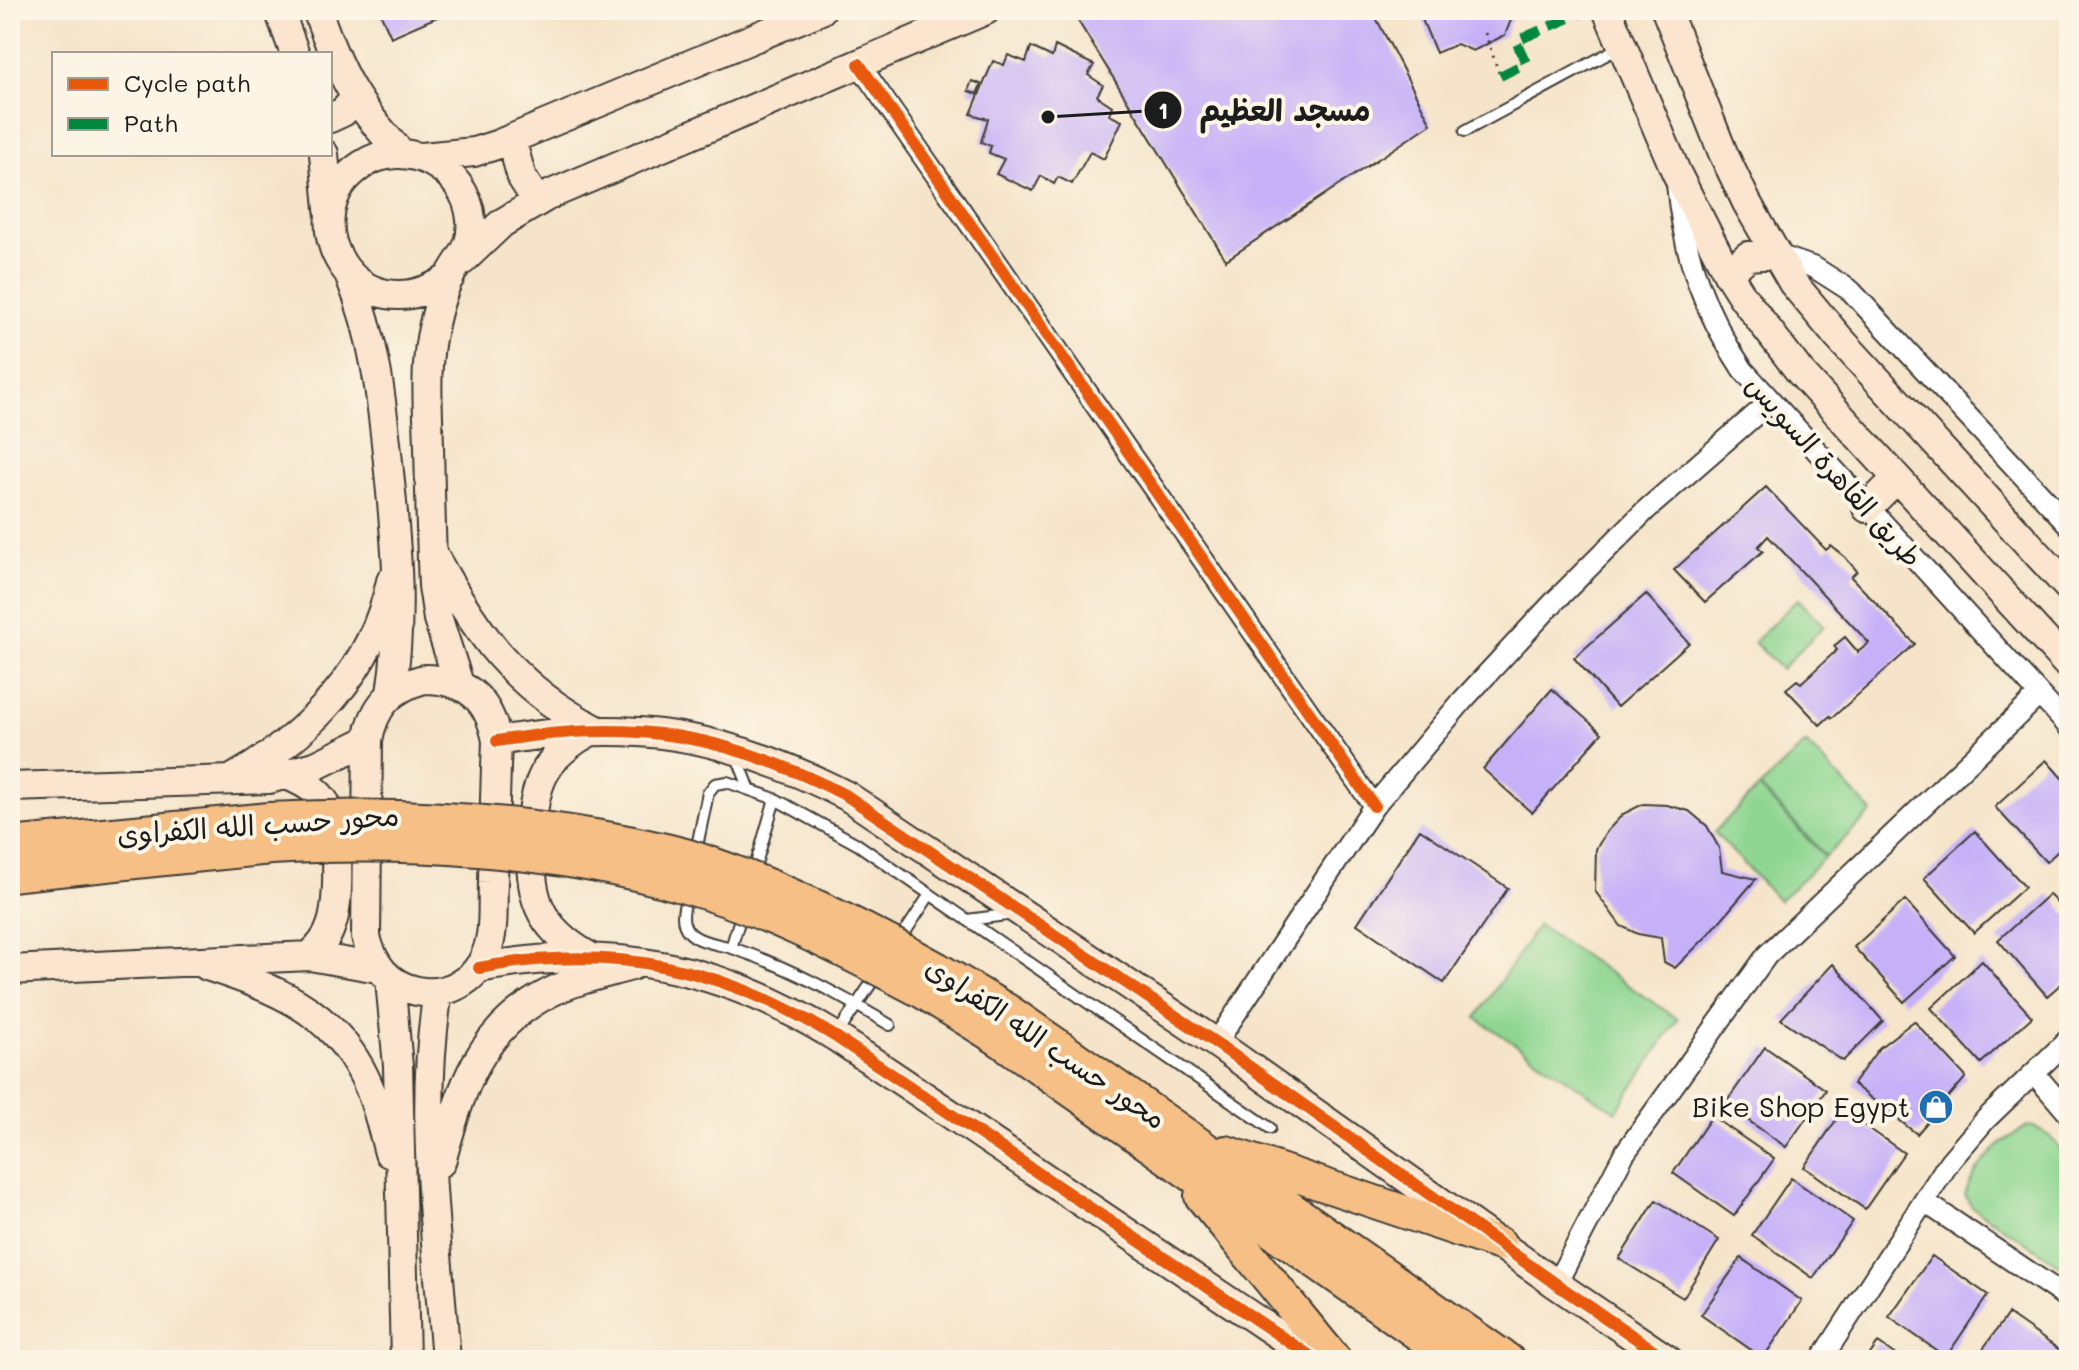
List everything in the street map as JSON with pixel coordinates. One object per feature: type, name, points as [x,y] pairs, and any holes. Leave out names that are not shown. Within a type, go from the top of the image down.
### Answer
[{"type":"main road","name":"محور حسب الله الكفراوى","points":[[10,875],[270,834],[340,815],[455,818],[554,829],[692,857],[760,882],[875,934],[929,980],[1010,1012],[1184,1153],[1455,1360]]},
{"type":"main road","name":"محور حسب الله الكفراوى","points":[[10,844],[270,834]]},
{"type":"main road","name":"محور حسب الله الكفراوى","points":[[1184,1153],[1508,1360]]},
{"type":"main road","points":[[1184,1153],[1500,1244]]},
{"type":"main road","points":[[1184,1153],[1335,1360]]},
{"type":"street","points":[[279,10],[294,52]]},
{"type":"street","points":[[317,10],[337,65],[356,98],[383,134],[412,156],[441,167],[467,199],[471,220],[470,241],[436,316],[428,368],[432,552],[438,619],[459,684]]},
{"type":"street","points":[[330,216],[335,196],[346,179],[362,165],[381,156],[474,152],[821,10]]},
{"type":"street","points":[[349,274],[367,288],[388,295],[410,296],[431,289],[502,223],[537,201],[986,10]]},
{"type":"street","name":"طريق القاهرة السويس","points":[[1607,10],[1676,172],[1728,274],[1800,372],[2069,666]]},
{"type":"street","points":[[1666,10],[1723,153],[1747,203],[1793,283],[1829,327],[2069,588]]},
{"type":"street","points":[[859,64],[1374,806]]},
{"type":"street","points":[[332,117],[343,112],[356,98]]},
{"type":"street","points":[[511,139],[522,178],[537,201]]},
{"type":"street","points":[[324,156],[330,237],[361,303],[377,365],[397,552],[399,623],[391,693]]},
{"type":"street","name":"طريق القاهرة السويس","points":[[1676,172],[1688,256],[1701,296],[1719,335],[1743,370],[2069,727]]},
{"type":"street","points":[[1701,223],[1724,227],[1743,214],[1747,203]]},
{"type":"street","points":[[1728,274],[1748,256],[1775,254],[1815,268],[1851,291],[2069,525]]},
{"type":"street","points":[[1216,1043],[1374,806],[1463,700],[1554,602],[1646,510],[1770,402]]},
{"type":"street","points":[[1867,508],[1897,478]]},
{"type":"street","points":[[228,781],[265,760],[299,735],[329,705],[374,634],[389,594],[397,552]]},
{"type":"street","points":[[432,552],[468,615],[511,670],[565,714],[595,729]]},
{"type":"street","points":[[10,970],[310,956],[384,974],[405,988],[421,992],[438,992],[461,984],[479,968],[491,937],[497,741],[486,707],[474,693],[442,679],[424,679],[406,684],[391,693],[379,706],[371,722],[368,740],[366,937],[370,953],[384,974],[397,1037],[405,1360]]},
{"type":"street","points":[[1556,1284],[1624,1154],[1767,955],[2039,695]]},
{"type":"street","points":[[590,957],[567,943],[549,925],[540,910],[530,877],[532,816],[540,779],[562,749],[595,729]]},
{"type":"street","points":[[497,741],[595,729],[648,731],[700,739],[800,771],[847,796],[1216,1043],[1668,1360]]},
{"type":"street","points":[[10,787],[228,781],[287,775],[342,754],[368,740]]},
{"type":"street","points":[[287,775],[317,792],[331,814],[336,839],[332,924],[310,956]]},
{"type":"street","points":[[479,968],[528,960],[590,957],[645,962],[699,974],[752,992],[802,1016],[836,1037],[1316,1360]]},
{"type":"street","points":[[191,961],[286,995],[331,1030],[364,1077],[375,1103],[400,1191]]},
{"type":"street","points":[[433,1190],[467,1077],[482,1050],[502,1027],[525,1007],[551,992],[645,962]]},
{"type":"street","points":[[438,992],[429,1066],[433,1190],[446,1360]]},
{"type":"street","points":[[1821,1360],[1950,1161],[1986,1119],[2069,1039]]},
{"type":"street","points":[[2035,1074],[2069,1114]]},
{"type":"street","points":[[1925,1202],[2069,1299]]},
{"type":"lane","points":[[1465,131],[1622,46]]},
{"type":"lane","points":[[734,748],[750,790]]},
{"type":"lane","points":[[890,1025],[797,973],[697,938],[684,924],[683,915],[708,793],[715,784],[721,782],[775,799],[857,844],[1270,1128]]},
{"type":"lane","points":[[731,948],[775,799]]},
{"type":"lane","points":[[836,1037],[930,894]]},
{"type":"lane","points":[[967,920],[1020,913]]},
{"type":"path","points":[[1485,33],[1500,76]]},
{"type":"green space","points":[[1798,599],[1824,626],[1781,669],[1754,642]]},
{"type":"green space","points":[[1806,743],[1872,812],[1826,856],[1760,787]]},
{"type":"green space","points":[[1759,788],[1825,857],[1779,901],[1714,832]]},
{"type":"green space","points":[[1538,925],[1678,1019],[1616,1112],[1476,1018]]},
{"type":"green space","points":[[2028,1126],[2046,1133],[2069,1159],[2069,1271],[1972,1207],[1965,1195],[1989,1155]]},
{"type":"building","points":[[379,10],[453,10],[391,37]]},
{"type":"building","points":[[1094,10],[1372,10],[1431,124],[1226,260],[1075,16]]},
{"type":"building","points":[[1418,10],[1536,10],[1511,20],[1505,35],[1473,51],[1457,44],[1436,53]]},
{"type":"building","points":[[1055,46],[1094,65],[1088,75],[1103,85],[1097,96],[1112,106],[1109,115],[1122,121],[1104,159],[1090,152],[1072,184],[1058,177],[1054,184],[1041,176],[1033,191],[996,174],[1004,159],[989,153],[991,146],[981,142],[988,119],[971,114],[993,61],[1004,65],[1008,55],[1026,62],[1031,47],[1052,57]]},
{"type":"building","points":[[972,81],[981,84],[977,94],[968,91]]},
{"type":"building","points":[[1766,487],[1826,550],[1831,546],[1845,557],[1857,571],[1851,577],[1915,644],[1832,718],[1830,716],[1820,725],[1786,689],[1797,680],[1801,683],[1837,650],[1834,646],[1845,637],[1858,652],[1869,643],[1768,536],[1758,547],[1763,551],[1705,602],[1674,570]]},
{"type":"building","points":[[1646,594],[1689,643],[1617,707],[1574,658]]},
{"type":"building","points":[[1552,689],[1602,733],[1532,813],[1483,769]]},
{"type":"building","points":[[2046,760],[2069,786],[2069,841],[2046,862],[1995,807]]},
{"type":"building","points":[[1643,804],[1667,805],[1689,811],[1707,826],[1719,848],[1722,871],[1756,879],[1675,968],[1664,962],[1661,938],[1638,934],[1621,926],[1595,891],[1596,849],[1623,814]]},
{"type":"building","points":[[1420,829],[1508,888],[1444,983],[1357,924]]},
{"type":"building","points":[[1975,831],[2025,887],[1974,933],[1924,878]]},
{"type":"building","points":[[2049,894],[2069,917],[2069,977],[2047,996],[1998,940]]},
{"type":"building","points":[[1905,900],[1955,956],[1904,1002],[1854,947]]},
{"type":"building","points":[[1982,961],[2032,1017],[1981,1063],[1931,1008]]},
{"type":"building","points":[[1833,964],[1883,1021],[1843,1061],[1781,1019]]},
{"type":"building","points":[[1914,1021],[1966,1077],[1917,1134],[1853,1084],[1879,1048]]},
{"type":"building","points":[[1765,1047],[1826,1090],[1786,1147],[1725,1104]]},
{"type":"building","points":[[1843,1110],[1904,1153],[1865,1209],[1804,1167]]},
{"type":"building","points":[[1712,1116],[1774,1159],[1734,1216],[1673,1173]]},
{"type":"building","points":[[1791,1178],[1853,1221],[1813,1278],[1752,1235]]},
{"type":"building","points":[[1656,1200],[1719,1240],[1683,1298],[1619,1259]]},
{"type":"building","points":[[1932,1256],[1988,1295],[1946,1357],[1889,1317]]},
{"type":"building","points":[[1741,1258],[1802,1301],[1763,1358],[1701,1315]]},
{"type":"building","points":[[2008,1314],[2064,1353],[2060,1360],[1975,1360]]},
{"type":"building","points":[[1878,1343],[1903,1360],[1866,1360]]},
{"type":"marked path","points":[[1500,76],[1526,63],[1516,41],[1588,10]]},
{"type":"cycle path","points":[[859,64],[1374,806]]},
{"type":"cycle path","points":[[497,741],[591,731],[677,736],[760,758],[847,796],[1216,1043],[1668,1360]]},
{"type":"cycle path","points":[[479,968],[574,958],[620,960],[664,966],[708,977],[751,993],[836,1037],[1316,1360]]},
{"type":"place","name":"مسجد العظيم","points":[[1048,117]]},
{"type":"place","name":"Bike Shop Egypt","points":[[1936,1107]]}]
